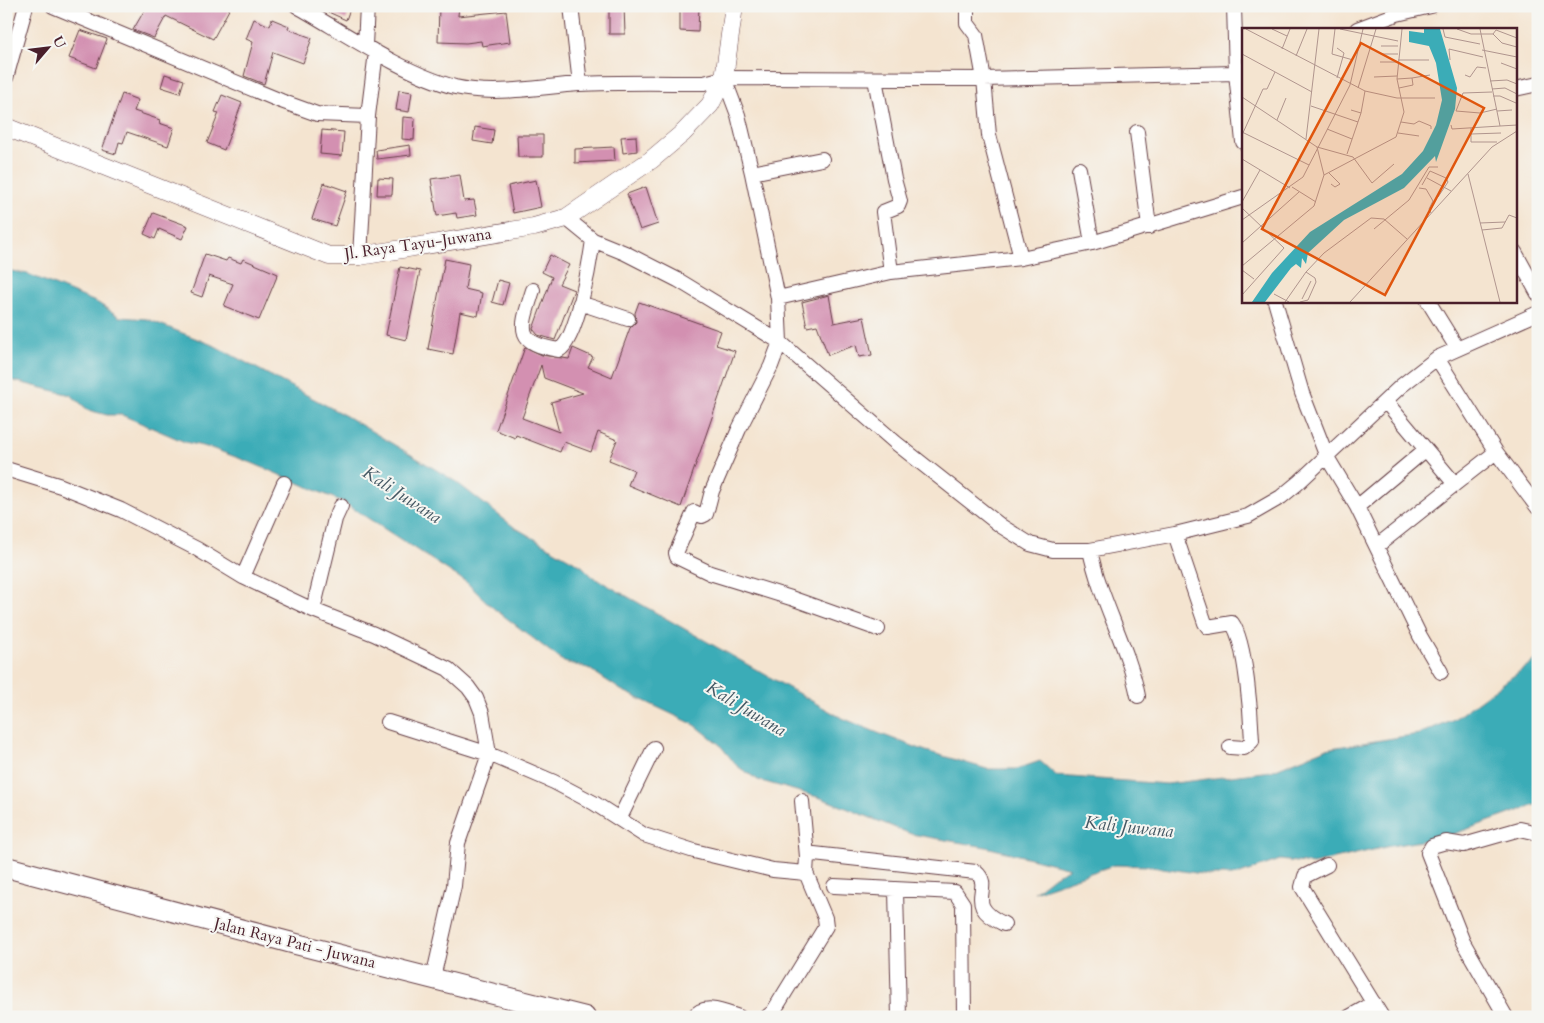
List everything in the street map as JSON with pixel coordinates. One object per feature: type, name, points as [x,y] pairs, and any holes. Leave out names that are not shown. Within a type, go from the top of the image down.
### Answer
[{"type":"highway","name":"Jalan Raya Pati - Juwana","points":[[6,867],[585,1017]]},
{"type":"main road","name":"Jl. Raya Tayu-Juwana","points":[[6,127],[329,256],[360,256],[534,227],[566,218],[651,160],[710,105],[724,78],[734,6]]},
{"type":"street","points":[[6,78],[26,6]]},
{"type":"street","points":[[53,6],[317,114],[368,116]]},
{"type":"street","points":[[297,6],[409,68],[456,87],[518,90],[580,84],[704,83],[724,78],[984,79],[1239,71]]},
{"type":"street","points":[[360,256],[371,48],[367,6]]},
{"type":"street","points":[[571,6],[580,84]]},
{"type":"street","points":[[967,6],[968,23],[976,35],[984,79],[989,135],[1021,258]]},
{"type":"street","points":[[1234,6],[1242,138]]},
{"type":"street","points":[[1360,28],[1408,9],[1431,6]]},
{"type":"street","points":[[724,78],[738,115],[752,173],[778,298],[780,342],[771,366],[739,429],[712,491],[706,514],[702,516],[694,512],[676,554],[677,557],[710,573],[800,601],[878,629]]},
{"type":"street","points":[[875,79],[900,201],[898,206],[883,212],[892,272]]},
{"type":"street","points":[[1516,89],[1538,84]]},
{"type":"street","points":[[1136,132],[1149,226]]},
{"type":"street","points":[[752,173],[822,159]]},
{"type":"street","points":[[1079,169],[1092,243]]},
{"type":"street","points":[[778,298],[892,272],[1021,258],[1092,243],[1242,197]]},
{"type":"street","points":[[566,218],[593,240],[678,280],[780,342],[896,443],[1000,526],[1030,544],[1053,550],[1090,550],[1174,534],[1248,516],[1281,497],[1327,458],[1401,386],[1437,358],[1538,313]]},
{"type":"street","points":[[532,290],[522,326],[523,333],[526,338],[551,349],[559,350],[566,344],[580,303],[593,240]]},
{"type":"street","points":[[1516,254],[1538,294]]},
{"type":"street","points":[[1275,302],[1302,393],[1327,458],[1357,507],[1420,636],[1441,672]]},
{"type":"street","points":[[1429,302],[1457,348]]},
{"type":"street","points":[[580,303],[628,319]]},
{"type":"street","points":[[1437,358],[1496,452],[1538,508]]},
{"type":"street","points":[[1386,402],[1425,450],[1456,484]]},
{"type":"street","points":[[1357,507],[1425,450]]},
{"type":"street","points":[[1377,546],[1496,452]]},
{"type":"street","points":[[6,469],[61,486],[121,510],[197,549],[243,577],[313,610],[374,634],[448,670],[468,687],[476,698],[482,713],[489,754],[458,843],[454,886],[433,978]]},
{"type":"street","points":[[243,577],[284,483]]},
{"type":"street","points":[[313,610],[335,519],[341,506]]},
{"type":"street","points":[[1174,534],[1205,623],[1208,627],[1232,623],[1240,644],[1251,704],[1252,741],[1244,748],[1230,747]]},
{"type":"street","points":[[1090,550],[1096,575],[1133,673],[1138,696]]},
{"type":"street","points":[[388,722],[489,754],[554,782],[620,818],[644,835],[694,851],[773,870],[806,873]]},
{"type":"street","points":[[620,818],[654,748]]},
{"type":"street","points":[[767,1017],[773,1012],[826,926],[822,910],[806,873],[808,857],[802,801]]},
{"type":"street","points":[[1506,1017],[1463,942],[1428,853],[1432,846],[1446,842],[1464,845],[1506,831],[1520,829],[1538,833]]},
{"type":"street","points":[[808,857],[814,854],[825,854],[976,872],[982,881],[980,903],[982,909],[1004,924]]},
{"type":"street","points":[[1327,865],[1305,876],[1302,887],[1382,1017]]},
{"type":"street","points":[[834,886],[896,890],[941,889],[955,892],[963,904],[964,1017]]},
{"type":"street","points":[[896,890],[899,1017]]},
{"type":"street","points":[[1349,1017],[1374,1003]]},
{"type":"street","points":[[694,1017],[701,1010],[709,1009],[739,1017]]},
{"type":"water","name":"Kali Juwana","points":[[6,270],[28,274],[98,303],[120,317],[147,319],[215,346],[346,416],[455,481],[514,527],[582,566],[593,577],[840,717],[926,751],[987,769],[1017,769],[1040,761],[1057,776],[1167,784],[1271,771],[1325,749],[1419,734],[1454,719],[1538,658],[1538,804],[1445,837],[1390,846],[1313,864],[1280,860],[1237,875],[1209,875],[1150,866],[1114,865],[1034,892],[1053,877],[1070,868],[986,847],[911,834],[821,798],[758,780],[737,766],[719,744],[695,725],[621,690],[588,668],[564,662],[492,607],[466,582],[343,502],[252,463],[211,448],[185,442],[122,415],[107,415],[88,410],[71,395],[6,379]]},
{"type":"building","points":[[147,6],[231,6],[213,39],[166,16],[154,38],[133,30]]},
{"type":"building","points":[[315,6],[351,6],[346,20]]},
{"type":"building","points":[[439,6],[459,6],[458,16],[506,11],[510,42],[482,46],[481,41],[466,43],[438,42]]},
{"type":"building","points":[[609,6],[624,6],[625,34],[609,34]]},
{"type":"building","points":[[680,6],[699,6],[698,32],[680,31]]},
{"type":"building","points":[[254,19],[270,26],[272,19],[289,26],[288,29],[312,38],[303,63],[273,52],[264,84],[244,76],[253,42],[246,39]]},
{"type":"building","points":[[80,30],[107,39],[96,68],[69,58]]},
{"type":"building","points":[[165,74],[184,80],[180,93],[161,87]]},
{"type":"building","points":[[399,90],[412,92],[409,112],[396,110]]},
{"type":"building","points":[[122,94],[138,100],[134,111],[160,120],[159,123],[174,128],[168,146],[127,132],[123,143],[119,142],[116,154],[102,150]]},
{"type":"building","points":[[222,95],[242,103],[224,150],[207,143],[219,113],[215,112]]},
{"type":"building","points":[[403,117],[415,118],[414,140],[402,139]]},
{"type":"building","points":[[475,127],[494,130],[492,144],[473,141]]},
{"type":"building","points":[[322,130],[344,132],[342,156],[320,154]]},
{"type":"building","points":[[517,135],[543,135],[543,157],[518,157]]},
{"type":"building","points":[[636,136],[637,151],[623,153],[621,137]]},
{"type":"building","points":[[410,145],[411,155],[377,159],[376,150]]},
{"type":"building","points":[[614,147],[615,161],[575,163],[575,149]]},
{"type":"building","points":[[460,175],[464,201],[474,200],[477,215],[457,218],[456,213],[437,216],[431,179]]},
{"type":"building","points":[[378,178],[393,179],[392,195],[377,195]]},
{"type":"building","points":[[536,180],[541,207],[513,213],[508,186]]},
{"type":"building","points":[[324,183],[347,191],[335,226],[312,219]]},
{"type":"building","points":[[646,187],[658,224],[640,230],[627,194]]},
{"type":"building","points":[[153,213],[188,226],[182,239],[159,229],[155,239],[144,234]]},
{"type":"building","points":[[205,254],[226,261],[228,258],[241,263],[243,259],[278,274],[259,320],[224,306],[233,284],[209,276],[202,297],[191,293]]},
{"type":"building","points":[[550,255],[569,265],[559,284],[574,290],[555,340],[538,335],[533,329],[552,277],[542,272]]},
{"type":"building","points":[[445,259],[469,264],[465,289],[482,293],[478,316],[460,312],[453,354],[428,349]]},
{"type":"building","points":[[400,267],[420,271],[406,340],[386,335]]},
{"type":"building","points":[[498,280],[509,283],[503,305],[492,302]]},
{"type":"building","points":[[829,295],[834,323],[864,317],[872,355],[859,357],[856,345],[828,355],[817,325],[807,327],[802,302]]},
{"type":"building","points":[[639,302],[721,331],[716,345],[735,351],[681,507],[628,485],[634,470],[609,460],[617,440],[598,432],[591,452],[564,442],[560,452],[516,435],[515,438],[496,430],[525,347],[542,355],[569,359],[573,348],[593,357],[588,367],[612,377],[630,328],[636,322],[635,313]],"holes":[[[541,365],[544,378],[583,393],[551,402],[559,432],[522,418]]]}]
